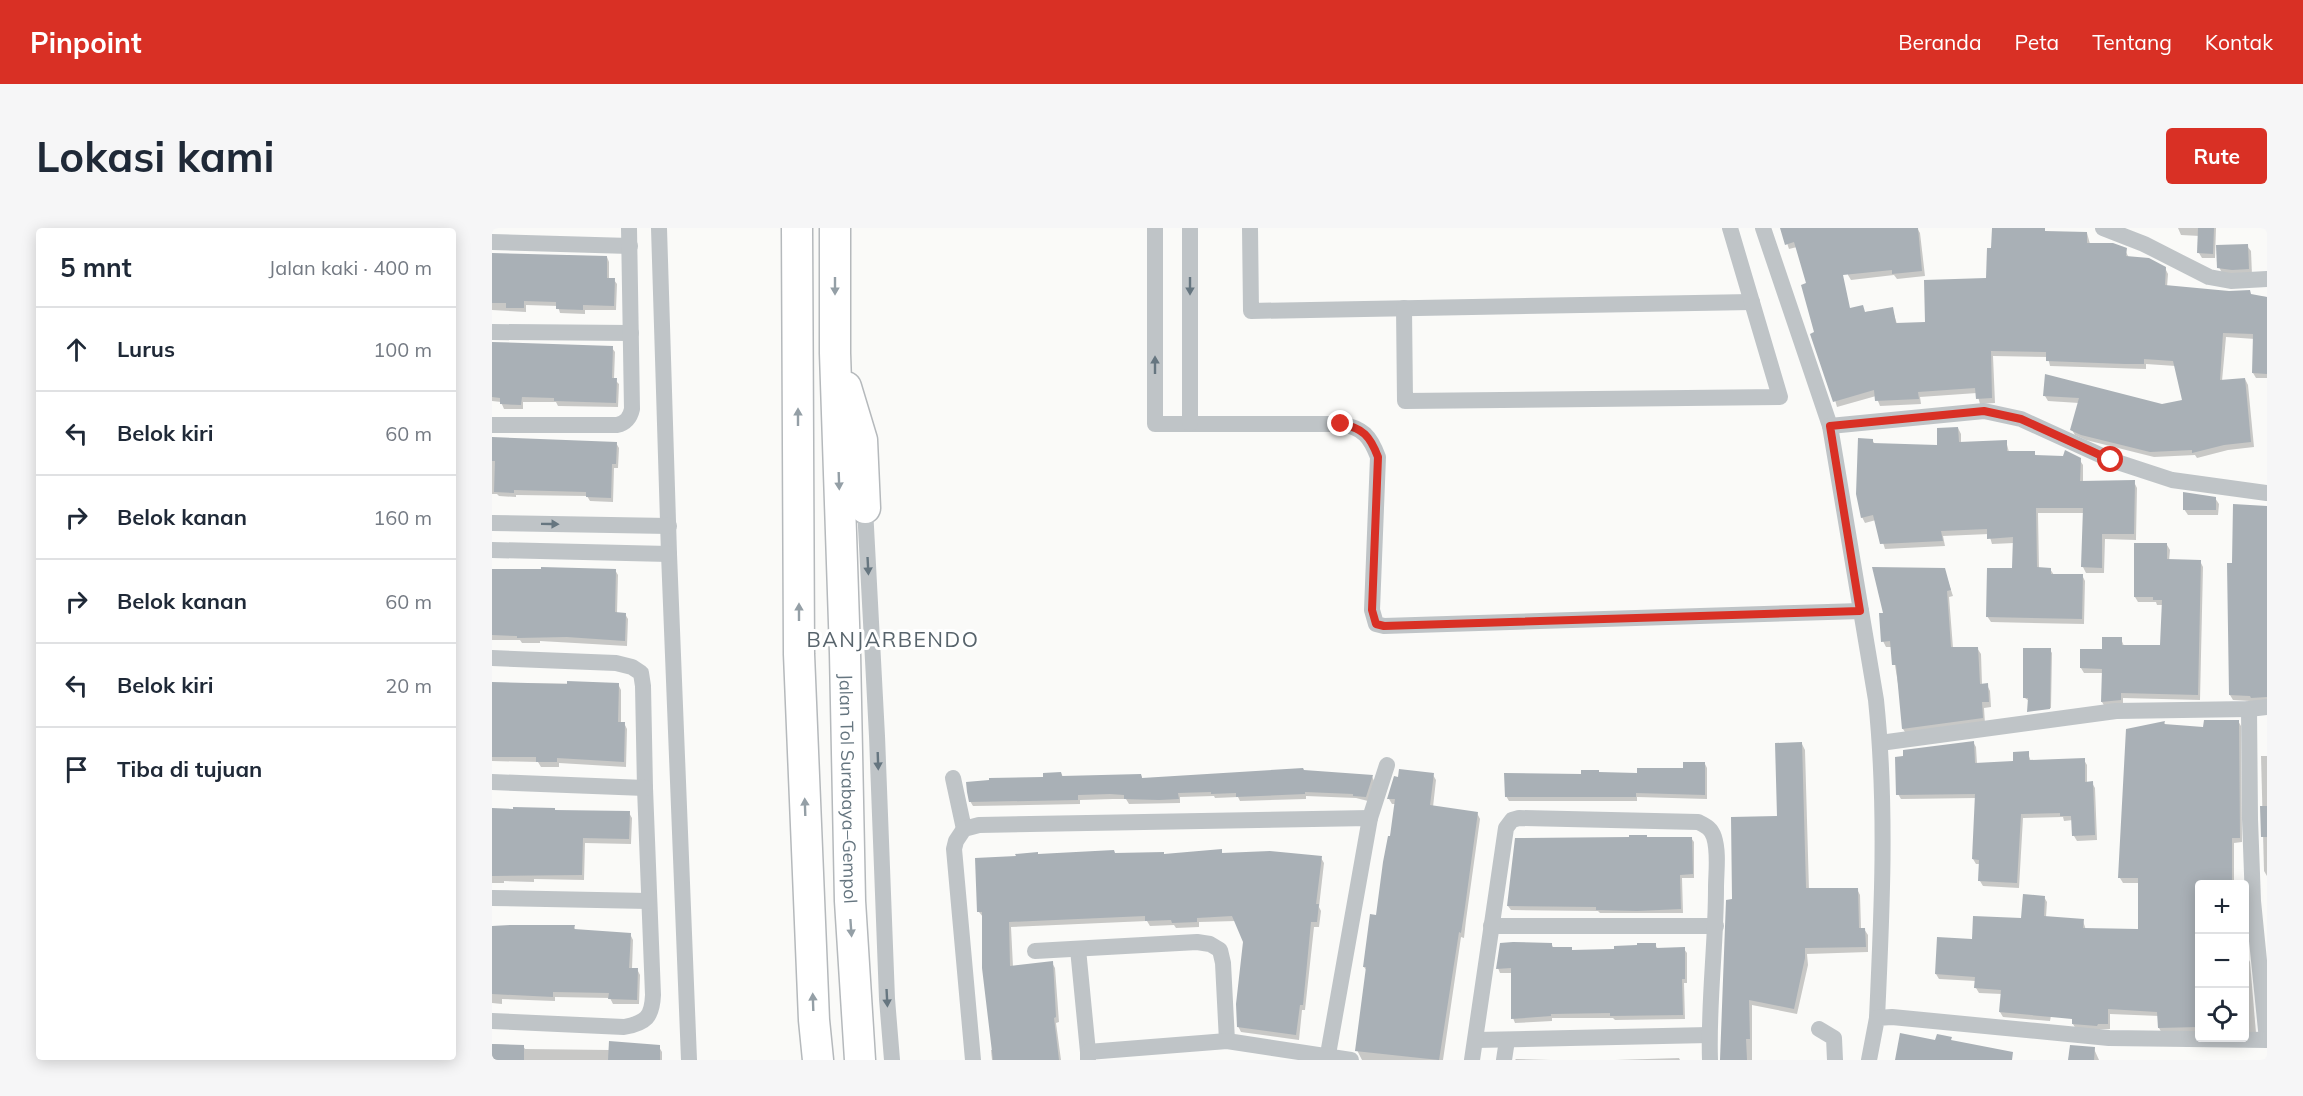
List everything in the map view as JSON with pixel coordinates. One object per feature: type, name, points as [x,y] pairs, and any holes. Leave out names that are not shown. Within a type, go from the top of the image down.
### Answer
[{"type":"highway","points":[[796,228],[799,654],[814,1020],[818,1060]]},
{"type":"highway","name":"Jalan Tol Surabaya–Gempol","points":[[835,228],[834,353],[850,902],[860,1060]]},
{"type":"highway","points":[[834,353],[862,440],[865,508]]},
{"type":"street","points":[[492,425],[623,424],[630,417],[632,410],[629,228]]},
{"type":"street","points":[[659,228],[689,1060]]},
{"type":"street","points":[[1155,228],[1155,424],[1341,424],[1355,427],[1370,440],[1378,457],[1372,610],[1376,624],[1384,626],[1580,621],[1860,611]]},
{"type":"street","points":[[1190,228],[1190,423]]},
{"type":"street","points":[[1250,228],[1251,311],[1752,302]]},
{"type":"street","points":[[1404,308],[1405,401],[1780,397],[1730,228]]},
{"type":"street","points":[[1763,228],[1830,426],[1876,700],[1880,743],[1884,886],[1877,1018],[1869,1060]]},
{"type":"street","points":[[2103,228],[2144,244],[2209,277],[2231,281],[2267,279]]},
{"type":"street","points":[[492,242],[630,246]]},
{"type":"street","points":[[492,332],[631,333]]},
{"type":"street","points":[[1830,426],[1984,411],[2021,419],[2111,460],[2172,480],[2267,493]]},
{"type":"street","points":[[865,508],[887,999],[892,1060]]},
{"type":"street","points":[[492,523],[669,526]]},
{"type":"street","points":[[492,550],[669,554]]},
{"type":"street","points":[[492,658],[616,663],[632,667],[641,673],[653,995],[652,1010],[645,1019],[635,1025],[624,1027],[492,1021]]},
{"type":"street","points":[[1880,743],[2116,711],[2267,707]]},
{"type":"street","points":[[1877,1018],[1892,1017],[2109,1038],[2267,1040],[2260,901],[2250,819],[2249,709]]},
{"type":"street","points":[[1327,1058],[1370,818],[1387,765]]},
{"type":"street","points":[[953,778],[964,829]]},
{"type":"street","points":[[492,782],[645,788]]},
{"type":"street","points":[[973,1060],[954,849],[964,829],[979,825],[1370,818]]},
{"type":"street","points":[[1472,1060],[1506,828],[1512,820],[1519,818],[1698,822],[1708,827],[1714,837],[1716,851],[1716,926],[1709,1035],[1710,1060]]},
{"type":"street","points":[[492,898],[648,901]]},
{"type":"street","points":[[1491,926],[1716,926]]},
{"type":"street","points":[[1035,951],[1197,942],[1210,944],[1220,950],[1223,963],[1227,1041]]},
{"type":"street","points":[[1078,949],[1088,1056],[1227,1041],[1351,1060]]},
{"type":"street","points":[[1819,1029],[1834,1038],[1835,1060]]},
{"type":"street","points":[[1476,1040],[1709,1035]]},
{"type":"street","points":[[1504,1060],[1507,1040]]},
{"type":"building","points":[[1780,228],[1918,228],[1922,271],[1892,274],[1892,270],[1843,275],[1850,308],[1863,305],[1865,312],[1893,307],[1896,323],[1925,322],[1924,280],[1986,278],[1987,248],[1991,248],[1992,228],[2045,228],[2045,231],[2087,232],[2087,243],[2113,243],[2127,248],[2126,256],[2149,258],[2166,267],[2165,285],[2229,291],[2250,290],[2251,294],[2267,297],[2267,374],[2252,373],[2253,334],[2223,333],[2220,380],[2245,378],[2251,442],[2224,445],[2192,453],[2192,450],[2150,452],[2081,435],[2070,430],[2079,398],[2043,396],[2045,374],[2162,404],[2182,400],[2173,361],[2144,359],[2144,364],[2125,364],[2046,361],[2046,352],[1991,351],[1992,398],[1976,399],[1975,388],[1918,392],[1919,399],[1875,401],[1874,390],[1833,402],[1810,334],[1814,332],[1801,285],[1806,283],[1794,242],[1785,245]]},
{"type":"building","points":[[2198,228],[2214,228],[2213,254],[2197,253]]},
{"type":"building","points":[[2248,244],[2249,269],[2217,268],[2216,245]]},
{"type":"building","points":[[492,253],[607,256],[607,278],[615,278],[614,306],[583,305],[583,310],[556,309],[556,302],[524,301],[524,308],[506,308],[506,303],[492,303]]},
{"type":"building","points":[[492,342],[613,346],[612,378],[617,378],[616,403],[554,401],[554,398],[522,397],[521,405],[500,404],[500,398],[492,397]]},
{"type":"building","points":[[1958,427],[1959,442],[2007,440],[2007,451],[2035,451],[2035,455],[2063,456],[2065,450],[2081,458],[2080,481],[2135,480],[2134,534],[2102,534],[2102,568],[2081,567],[2083,508],[2036,508],[2037,567],[2051,568],[2051,574],[2083,574],[2082,619],[1986,617],[1987,568],[2012,568],[2013,537],[1987,539],[1987,529],[1941,531],[1943,541],[1880,544],[1873,515],[1861,518],[1856,494],[1858,438],[1873,439],[1873,443],[1937,445],[1937,428]]},
{"type":"building","points":[[492,437],[617,442],[616,464],[612,464],[611,498],[586,497],[586,492],[514,490],[514,493],[494,492],[495,461],[492,461]]},
{"type":"building","points":[[2183,492],[2216,497],[2216,510],[2183,510]]},
{"type":"building","points":[[2233,504],[2267,506],[2267,697],[2251,698],[2250,696],[2229,695],[2227,563],[2232,563]]},
{"type":"building","points":[[2134,543],[2167,543],[2167,559],[2201,560],[2198,695],[2121,693],[2121,700],[2101,702],[2102,669],[2080,668],[2080,649],[2102,649],[2102,637],[2122,637],[2122,645],[2160,645],[2162,600],[2153,600],[2153,597],[2134,597]]},
{"type":"building","points":[[541,567],[616,569],[615,612],[626,613],[625,641],[567,637],[517,638],[517,636],[492,635],[492,569],[541,569]]},
{"type":"building","points":[[1872,567],[1945,568],[1951,590],[1947,591],[1951,647],[1978,647],[1980,684],[1988,683],[1989,702],[1982,702],[1983,718],[1902,729],[1896,665],[1892,665],[1890,641],[1881,642],[1879,613],[1883,613]]},
{"type":"building","points":[[2023,648],[2051,648],[2050,709],[2027,712],[2028,698],[2023,698]]},
{"type":"building","points":[[567,681],[619,683],[618,722],[625,722],[624,762],[557,758],[557,762],[536,762],[536,757],[492,757],[492,682],[567,684]]},
{"type":"building","points":[[2204,720],[2239,720],[2240,838],[2232,838],[2232,880],[2195,880],[2195,1027],[2158,1028],[2157,1012],[2108,1009],[2108,1024],[2097,1026],[2072,1024],[2072,1019],[1999,1012],[2001,990],[1974,988],[1975,977],[1935,974],[1937,937],[1972,939],[1973,916],[2021,918],[2023,894],[2045,896],[2044,916],[2084,919],[2083,928],[2138,929],[2138,878],[2118,878],[2126,729],[2165,721],[2164,724],[2203,727]]},
{"type":"building","points":[[1974,741],[1975,763],[2013,761],[2013,752],[2029,751],[2029,760],[2085,758],[2085,782],[2093,781],[2095,835],[2072,836],[2071,816],[2060,816],[2060,813],[2021,814],[2017,883],[1978,881],[1979,860],[1972,859],[1975,794],[1896,795],[1895,757],[1903,756],[1903,750]]},
{"type":"building","points":[[1802,742],[1806,888],[1858,888],[1859,928],[1865,928],[1866,947],[1805,948],[1794,1009],[1749,1000],[1750,1039],[1746,1039],[1747,1060],[1720,1060],[1726,900],[1732,899],[1731,817],[1777,816],[1775,743]]},
{"type":"building","points":[[1683,762],[1705,762],[1705,795],[1636,793],[1636,797],[1505,797],[1504,773],[1581,774],[1581,770],[1599,770],[1599,772],[1637,773],[1637,768],[1683,768]]},
{"type":"building","points":[[1303,768],[1304,770],[1373,775],[1366,797],[1353,796],[1353,794],[1305,792],[1305,794],[1236,797],[1236,793],[1211,794],[1211,792],[1178,793],[1179,799],[1159,800],[1124,799],[1124,795],[1110,794],[1078,795],[1078,800],[969,802],[966,782],[989,780],[989,778],[1043,777],[1043,773],[1061,772],[1062,776],[1141,774],[1142,778]]},
{"type":"building","points":[[1399,769],[1434,773],[1430,805],[1478,812],[1464,914],[1461,933],[1459,932],[1439,1060],[1355,1051],[1370,914],[1376,915],[1395,799],[1387,799],[1394,776],[1398,777]]},
{"type":"building","points":[[2260,806],[2267,806],[2267,837],[2261,837]]},
{"type":"building","points":[[513,807],[630,811],[629,839],[583,838],[582,875],[492,876],[492,808],[513,809]]},
{"type":"building","points":[[1629,835],[1692,837],[1693,874],[1680,875],[1681,909],[1637,911],[1596,910],[1596,907],[1507,906],[1515,838],[1629,837]]},
{"type":"building","points":[[1222,849],[1222,853],[1270,851],[1322,856],[1316,904],[1319,904],[1317,922],[1311,922],[1303,1005],[1300,1005],[1296,1035],[1237,1027],[1236,1004],[1243,942],[1232,916],[1197,918],[1197,922],[1172,923],[1171,920],[1145,921],[1145,916],[1009,922],[1010,966],[1053,961],[1056,1017],[1054,1018],[1059,1060],[993,1060],[982,968],[982,912],[977,912],[975,858],[1016,856],[1015,854],[1038,852],[1038,854],[1114,850],[1115,853],[1164,852],[1164,854]]},
{"type":"building","points":[[575,925],[574,929],[631,933],[629,968],[638,968],[637,1000],[608,999],[609,993],[553,992],[553,997],[492,994],[492,926]]},
{"type":"building","points":[[1500,943],[1552,943],[1552,947],[1572,947],[1572,950],[1614,949],[1614,946],[1637,945],[1637,943],[1656,943],[1656,948],[1685,947],[1685,979],[1682,979],[1683,1015],[1551,1014],[1551,1016],[1511,1019],[1511,968],[1496,969]]},
{"type":"building","points":[[1900,1033],[1935,1040],[1937,1034],[1952,1037],[1951,1040],[2013,1052],[2012,1060],[1895,1060]]},
{"type":"building","points":[[609,1041],[660,1045],[660,1060],[608,1060]]},
{"type":"building","points":[[492,1044],[524,1045],[524,1060],[492,1060]]},
{"type":"building","points":[[2070,1045],[2095,1047],[2094,1060],[2068,1060]]},
{"type":"district","name":"BANJARBENDO","points":[[893,640]]},
{"type":"route","points":[[1341,424],[1355,427],[1363,433],[1370,440],[1378,457],[1372,610],[1376,624],[1384,626],[1860,611],[1830,426],[1984,411],[2021,419],[2111,460]]}]
